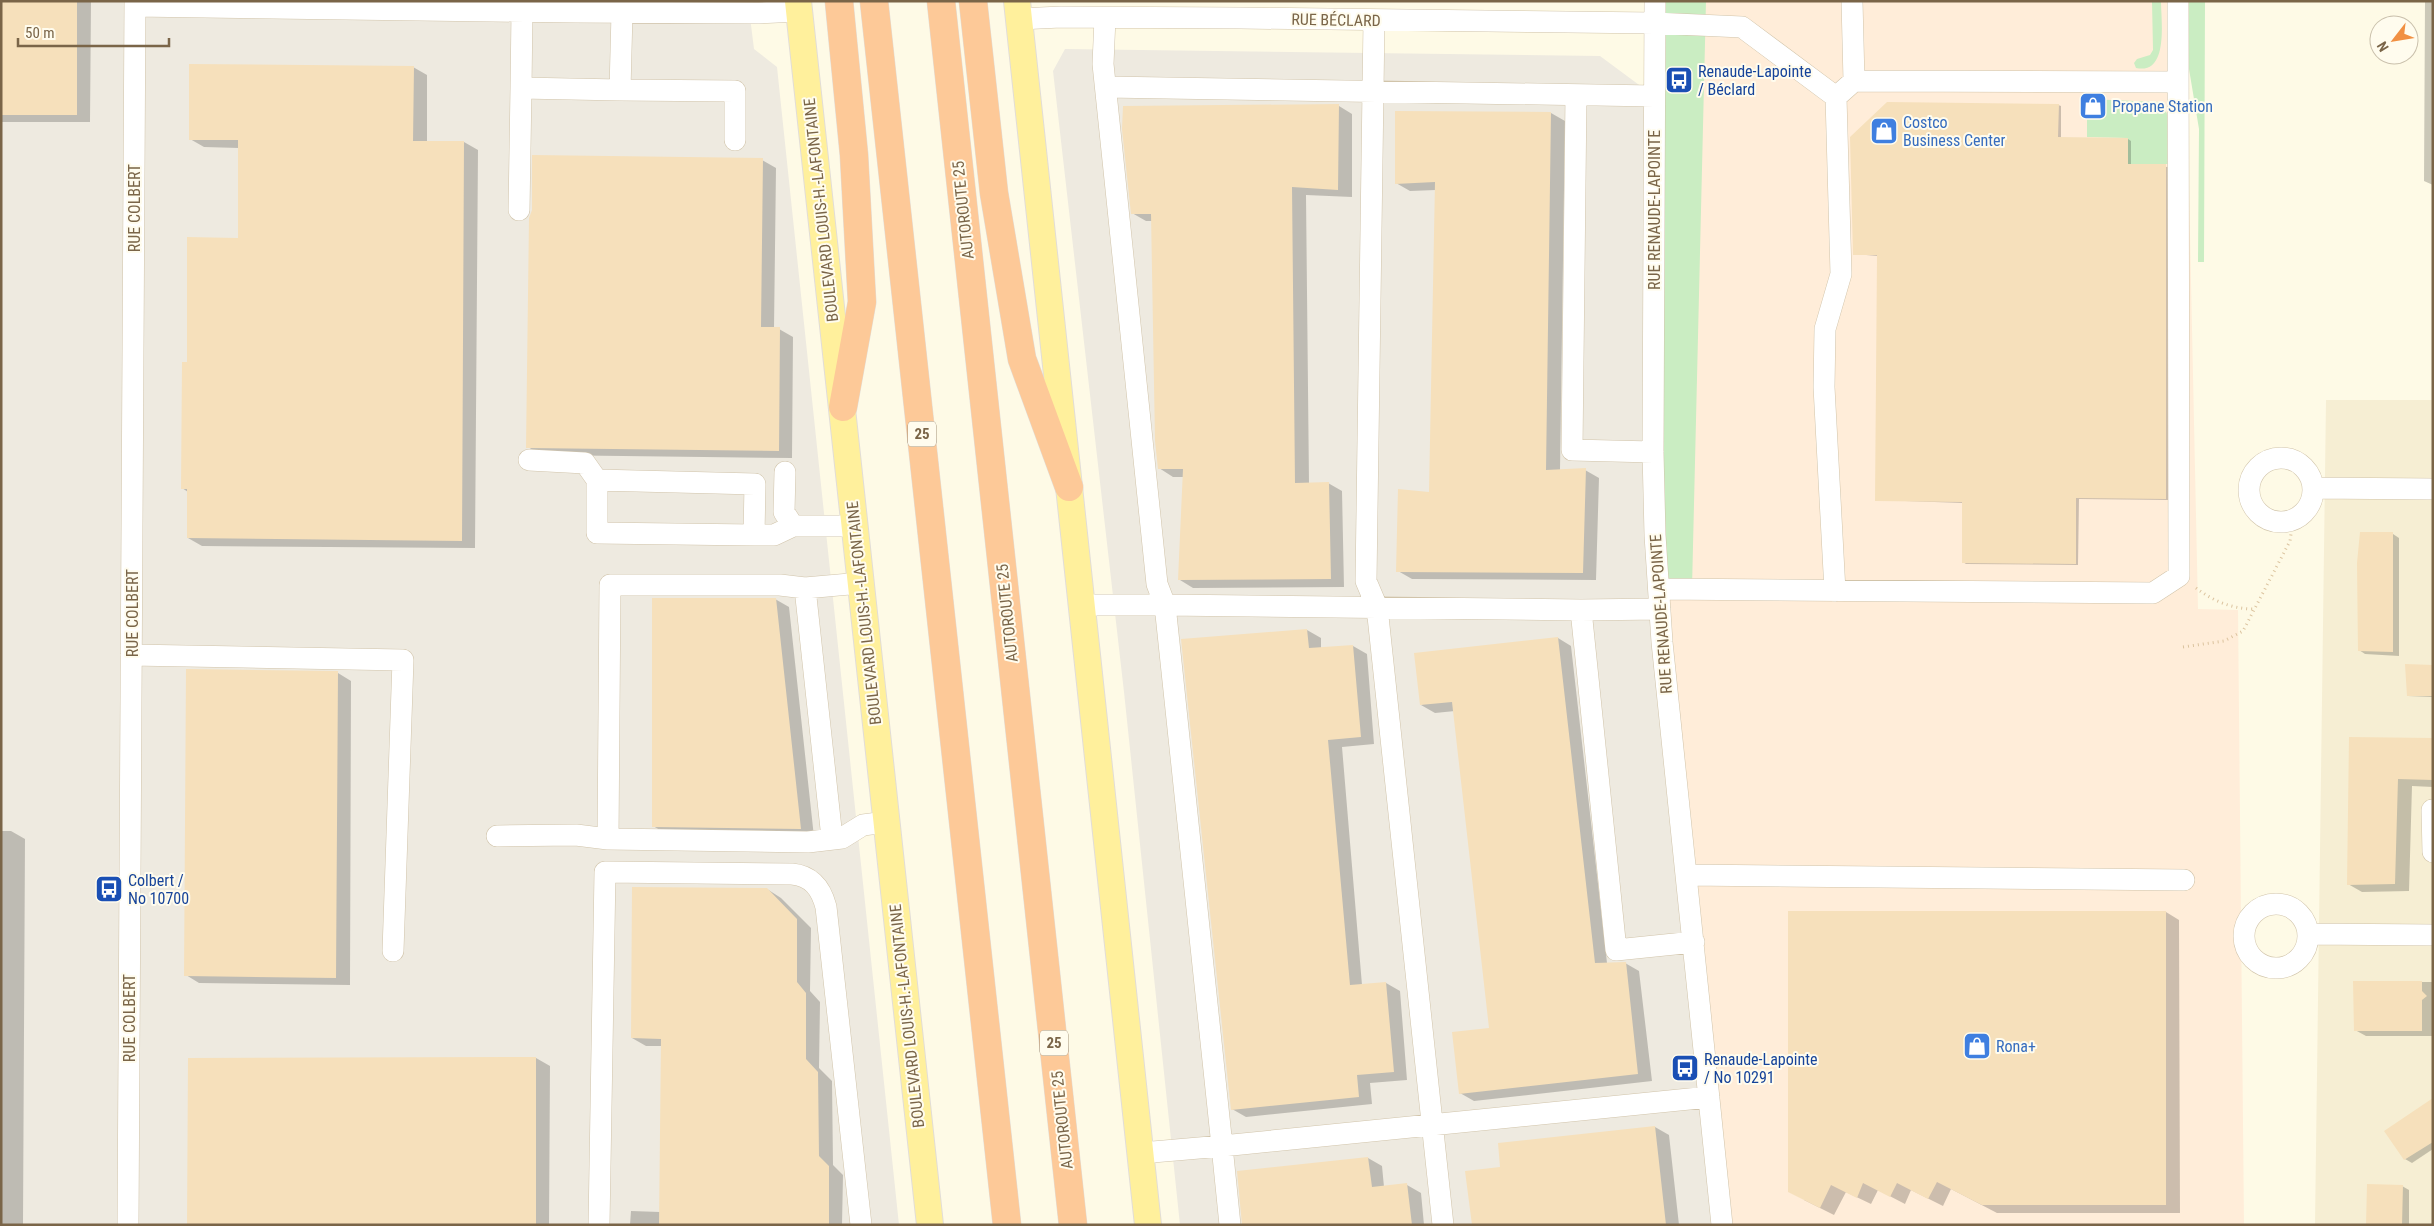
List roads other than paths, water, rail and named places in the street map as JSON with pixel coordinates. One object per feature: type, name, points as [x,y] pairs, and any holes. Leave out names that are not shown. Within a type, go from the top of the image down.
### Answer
[{"type":"highway","points":[[839,1],[854,155],[862,302],[843,407]]},
{"type":"highway","name":"25","points":[[874,1],[1007,1225]]},
{"type":"highway","name":"AUTOROUTE 25","points":[[940,1],[1073,1225]]},
{"type":"highway","points":[[973,1],[994,193],[1022,359],[1069,487]]},
{"type":"main road","name":"BOULEVARD LOUIS-H.-LAFONTAINE","points":[[798,6],[843,407],[930,1225]]},
{"type":"main road","points":[[1018,10],[1148,1225]]},
{"type":"street","name":"RUE RENAUDE-LAPOINTE","points":[[1655,1],[1653,452],[1655,535],[1662,642],[1722,1225]]},
{"type":"street","points":[[1852,1],[1854,82]]},
{"type":"street","points":[[1082,605],[1581,610],[1660,599],[1835,591],[2153,593],[2179,576],[2178,1]]},
{"type":"street","points":[[135,3],[334,5],[522,12],[574,7],[608,9],[697,7],[772,13],[798,6]]},
{"type":"street","name":"RUE COLBERT","points":[[128,1225],[135,3]]},
{"type":"street","points":[[608,9],[620,90]]},
{"type":"street","name":"RUE BÉCLARD","points":[[1018,10],[1093,12],[1285,10],[1374,20],[1654,23],[1742,27],[1836,97]]},
{"type":"street","points":[[519,210],[522,12]]},
{"type":"street","points":[[1093,12],[1104,64],[1157,584],[1165,605],[1230,1225]]},
{"type":"street","points":[[1374,20],[1366,581],[1377,608],[1443,1225]]},
{"type":"street","points":[[1835,591],[1824,387],[1825,329],[1841,274],[1836,97],[1854,82],[2178,82]]},
{"type":"street","points":[[1106,87],[1654,96]]},
{"type":"street","points":[[521,88],[735,91],[735,140]]},
{"type":"street","points":[[1576,95],[1572,450],[1653,452]]},
{"type":"street","points":[[2285,459],[2295,462],[2304,468],[2310,477],[2313,488],[2308,507],[2293,520],[2274,521],[2264,517],[2257,510],[2250,492],[2251,481],[2256,471],[2269,462],[2285,459]]},
{"type":"street","points":[[529,460],[585,463],[597,480],[597,533],[774,535],[793,526],[855,526]]},
{"type":"street","points":[[784,472],[784,512],[793,526]]},
{"type":"street","points":[[597,480],[755,484],[754,535]]},
{"type":"street","points":[[2313,488],[2433,488]]},
{"type":"street","points":[[608,839],[610,585],[780,586],[805,588],[861,583]]},
{"type":"street","points":[[805,588],[832,838]]},
{"type":"street","points":[[1581,610],[1616,950],[1694,942]]},
{"type":"street","points":[[131,655],[403,660],[393,952]]},
{"type":"street","points":[[2432,810],[2433,852]]},
{"type":"street","points":[[497,836],[576,835],[608,839],[808,842],[842,838],[867,824],[886,822]]},
{"type":"street","points":[[599,1225],[605,872],[792,874],[807,877],[820,890],[826,906],[861,1225]]},
{"type":"street","points":[[1687,875],[2184,880]]},
{"type":"street","points":[[2309,934],[2433,935]]},
{"type":"street","points":[[1140,1153],[1709,1097]]},
{"type":"place","name":"Renaude-Lapointe / Béclard","points":[[1679,80]]},
{"type":"place","name":"Propane Station","points":[[2093,106]]},
{"type":"place","name":"Costco Business Center","points":[[1884,131]]},
{"type":"place","name":"Colbert / No 10700","points":[[109,889]]},
{"type":"place","name":"Rona+","points":[[1977,1046]]},
{"type":"place","name":"Renaude-Lapointe / No 10291","points":[[1685,1068]]}]
